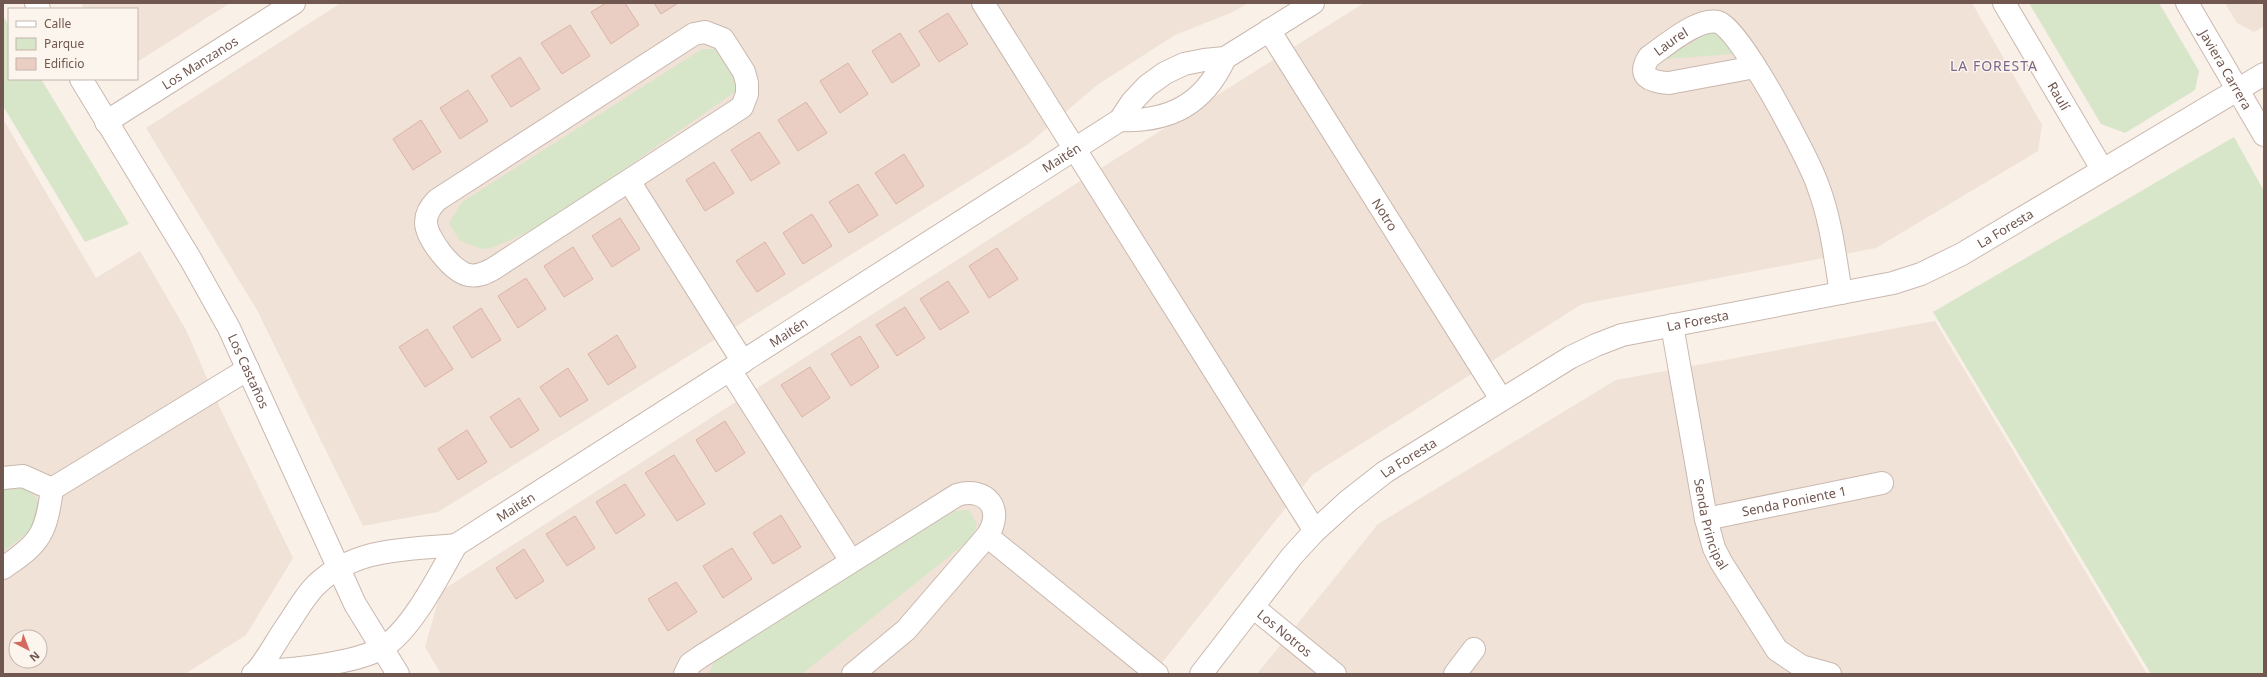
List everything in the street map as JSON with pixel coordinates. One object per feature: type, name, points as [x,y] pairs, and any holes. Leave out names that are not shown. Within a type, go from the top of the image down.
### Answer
[{"type":"street","name":"Los Manzanos","points":[[106,122],[294,3]]},
{"type":"street","points":[[983,3],[1315,531]]},
{"type":"street","name":"Maitén","points":[[256,672],[315,586],[337,567],[373,553],[456,545],[1120,120],[1132,102],[1147,86],[1166,73],[1184,64],[1225,58],[1313,3]]},
{"type":"street","name":"Raulí","points":[[2004,3],[2102,169]]},
{"type":"street","name":"Javiera Carrera","points":[[2187,3],[2264,135]]},
{"type":"street","name":"Notro","points":[[1270,30],[1501,399]]},
{"type":"street","points":[[705,32],[722,39],[744,72],[748,83],[747,94],[742,107],[628,181],[482,274],[470,276],[454,269],[428,231],[426,222],[427,214],[437,200],[694,34],[705,32]]},
{"type":"street","points":[[1120,120],[1140,121],[1160,118],[1178,111],[1207,89],[1218,74],[1225,58]]},
{"type":"street","points":[[1755,68],[1802,149],[1819,186],[1833,242],[1841,293]]},
{"type":"street","name":"La Foresta","points":[[1201,674],[1315,531],[1385,472],[1501,399],[1596,345],[1622,335],[1893,283],[1940,266],[2264,74]]},
{"type":"street","name":"Los Castaños","points":[[82,80],[191,260],[229,328],[355,604],[398,674]]},
{"type":"street","points":[[628,181],[851,562]]},
{"type":"street","name":"Senda Principal","points":[[1672,325],[1706,519],[1714,548],[1721,562],[1777,650],[1801,666],[1830,674]]},
{"type":"street","points":[[3,568],[24,554],[37,542],[46,526],[52,489],[248,369]]},
{"type":"street","points":[[3,478],[23,476],[52,489]]},
{"type":"street","name":"Senda Poniente 1","points":[[1706,519],[1882,483]]},
{"type":"street","points":[[685,674],[690,664],[700,657],[957,495],[967,492],[978,493],[987,499],[993,507],[995,517],[993,527],[987,536],[906,630],[853,674]]},
{"type":"street","points":[[987,536],[1157,674]]},
{"type":"street","name":"Maitén","points":[[256,672],[278,671],[332,663],[382,648],[411,619],[423,603],[456,545]]},
{"type":"street","name":"Los Notros","points":[[1253,607],[1335,674]]},
{"type":"street","points":[[1455,674],[1474,649]]},
{"type":"shaded area","points":[[81,3],[230,3],[138,61],[138,8],[84,8]]},
{"type":"shaded area","points":[[341,3],[1248,3],[1233,12],[1175,35],[1097,85],[1027,145],[438,512],[363,526],[257,310],[146,128]]},
{"type":"shaded area","points":[[1364,3],[1972,3],[2042,125],[2038,151],[1876,248],[1582,304],[1312,475],[1153,674],[441,674],[425,647],[441,591],[1074,185]]},
{"type":"shaded area","points":[[2225,3],[2264,3],[2264,26],[2254,32],[2237,23]]},
{"type":"shaded area","points":[[3,119],[96,278],[140,251],[186,330],[220,408],[293,558],[246,635],[185,674],[3,674]]},
{"type":"shaded area","points":[[1935,321],[2147,674],[1257,674],[1378,524],[1616,380]]},
{"type":"green space","points":[[2029,3],[2159,3],[2199,71],[2195,90],[2125,133],[2101,124]]},
{"type":"green space","points":[[3,16],[8,24],[8,80],[42,80],[129,224],[85,242],[3,106]]},
{"type":"green space","points":[[1716,28],[1733,54],[1664,59]]},
{"type":"green space","points":[[702,49],[716,49],[741,80],[735,92],[543,225],[494,247],[482,249],[460,241],[449,223],[462,202]]},
{"type":"green space","points":[[2234,137],[2264,191],[2264,674],[2151,674],[1933,312]]},
{"type":"green space","points":[[28,487],[41,505],[34,527],[3,552],[3,489]]},
{"type":"green space","points":[[969,510],[977,524],[972,538],[802,674],[709,674],[715,659],[955,511]]},
{"type":"building","points":[[606,3],[625,3],[639,25],[611,44],[591,12]]},
{"type":"building","points":[[654,3],[678,3],[661,14]]},
{"type":"building","points":[[948,13],[968,44],[939,62],[919,31]]},
{"type":"building","points":[[570,25],[590,56],[562,74],[541,43]]},
{"type":"building","points":[[900,33],[920,65],[892,83],[872,51]]},
{"type":"building","points":[[520,57],[540,89],[511,107],[491,76]]},
{"type":"building","points":[[848,63],[868,94],[840,113],[820,81]]},
{"type":"building","points":[[468,90],[488,121],[460,139],[440,108]]},
{"type":"building","points":[[806,102],[827,133],[798,151],[778,120]]},
{"type":"building","points":[[421,120],[441,152],[413,170],[393,139]]},
{"type":"building","points":[[759,132],[780,163],[751,181],[731,150]]},
{"type":"building","points":[[904,154],[924,186],[896,204],[875,173]]},
{"type":"building","points":[[714,162],[734,193],[705,211],[686,180]]},
{"type":"building","points":[[858,184],[878,215],[849,233],[829,202]]},
{"type":"building","points":[[812,214],[832,246],[803,264],[783,233]]},
{"type":"building","points":[[620,218],[640,249],[612,267],[592,236]]},
{"type":"building","points":[[765,242],[785,274],[757,292],[736,261]]},
{"type":"building","points":[[573,247],[593,279],[564,297],[544,266]]},
{"type":"building","points":[[997,248],[1018,279],[989,298],[969,266]]},
{"type":"building","points":[[526,278],[546,309],[518,328],[498,296]]},
{"type":"building","points":[[948,281],[969,312],[940,330],[920,299]]},
{"type":"building","points":[[905,307],[925,338],[897,356],[876,325]]},
{"type":"building","points":[[481,308],[501,340],[472,358],[453,327]]},
{"type":"building","points":[[427,329],[453,369],[425,387],[399,347]]},
{"type":"building","points":[[617,335],[636,367],[608,385],[588,354]]},
{"type":"building","points":[[860,336],[879,367],[851,386],[831,354]]},
{"type":"building","points":[[810,367],[830,398],[802,417],[781,385]]},
{"type":"building","points":[[568,368],[588,400],[560,417],[540,387]]},
{"type":"building","points":[[519,398],[539,430],[511,448],[490,417]]},
{"type":"building","points":[[725,421],[745,453],[716,472],[696,440]]},
{"type":"building","points":[[467,430],[487,462],[458,480],[438,449]]},
{"type":"building","points":[[674,455],[705,504],[677,521],[645,473]]},
{"type":"building","points":[[625,484],[645,515],[616,534],[596,502]]},
{"type":"building","points":[[781,515],[801,547],[773,564],[753,533]]},
{"type":"building","points":[[575,516],[595,548],[567,566],[546,534]]},
{"type":"building","points":[[732,548],[752,579],[723,598],[703,566]]},
{"type":"building","points":[[524,549],[544,581],[516,599],[496,568]]},
{"type":"building","points":[[676,582],[697,612],[668,631],[648,599]]},
{"type":"district","name":"LA FORESTA","points":[[1994,65]]}]
